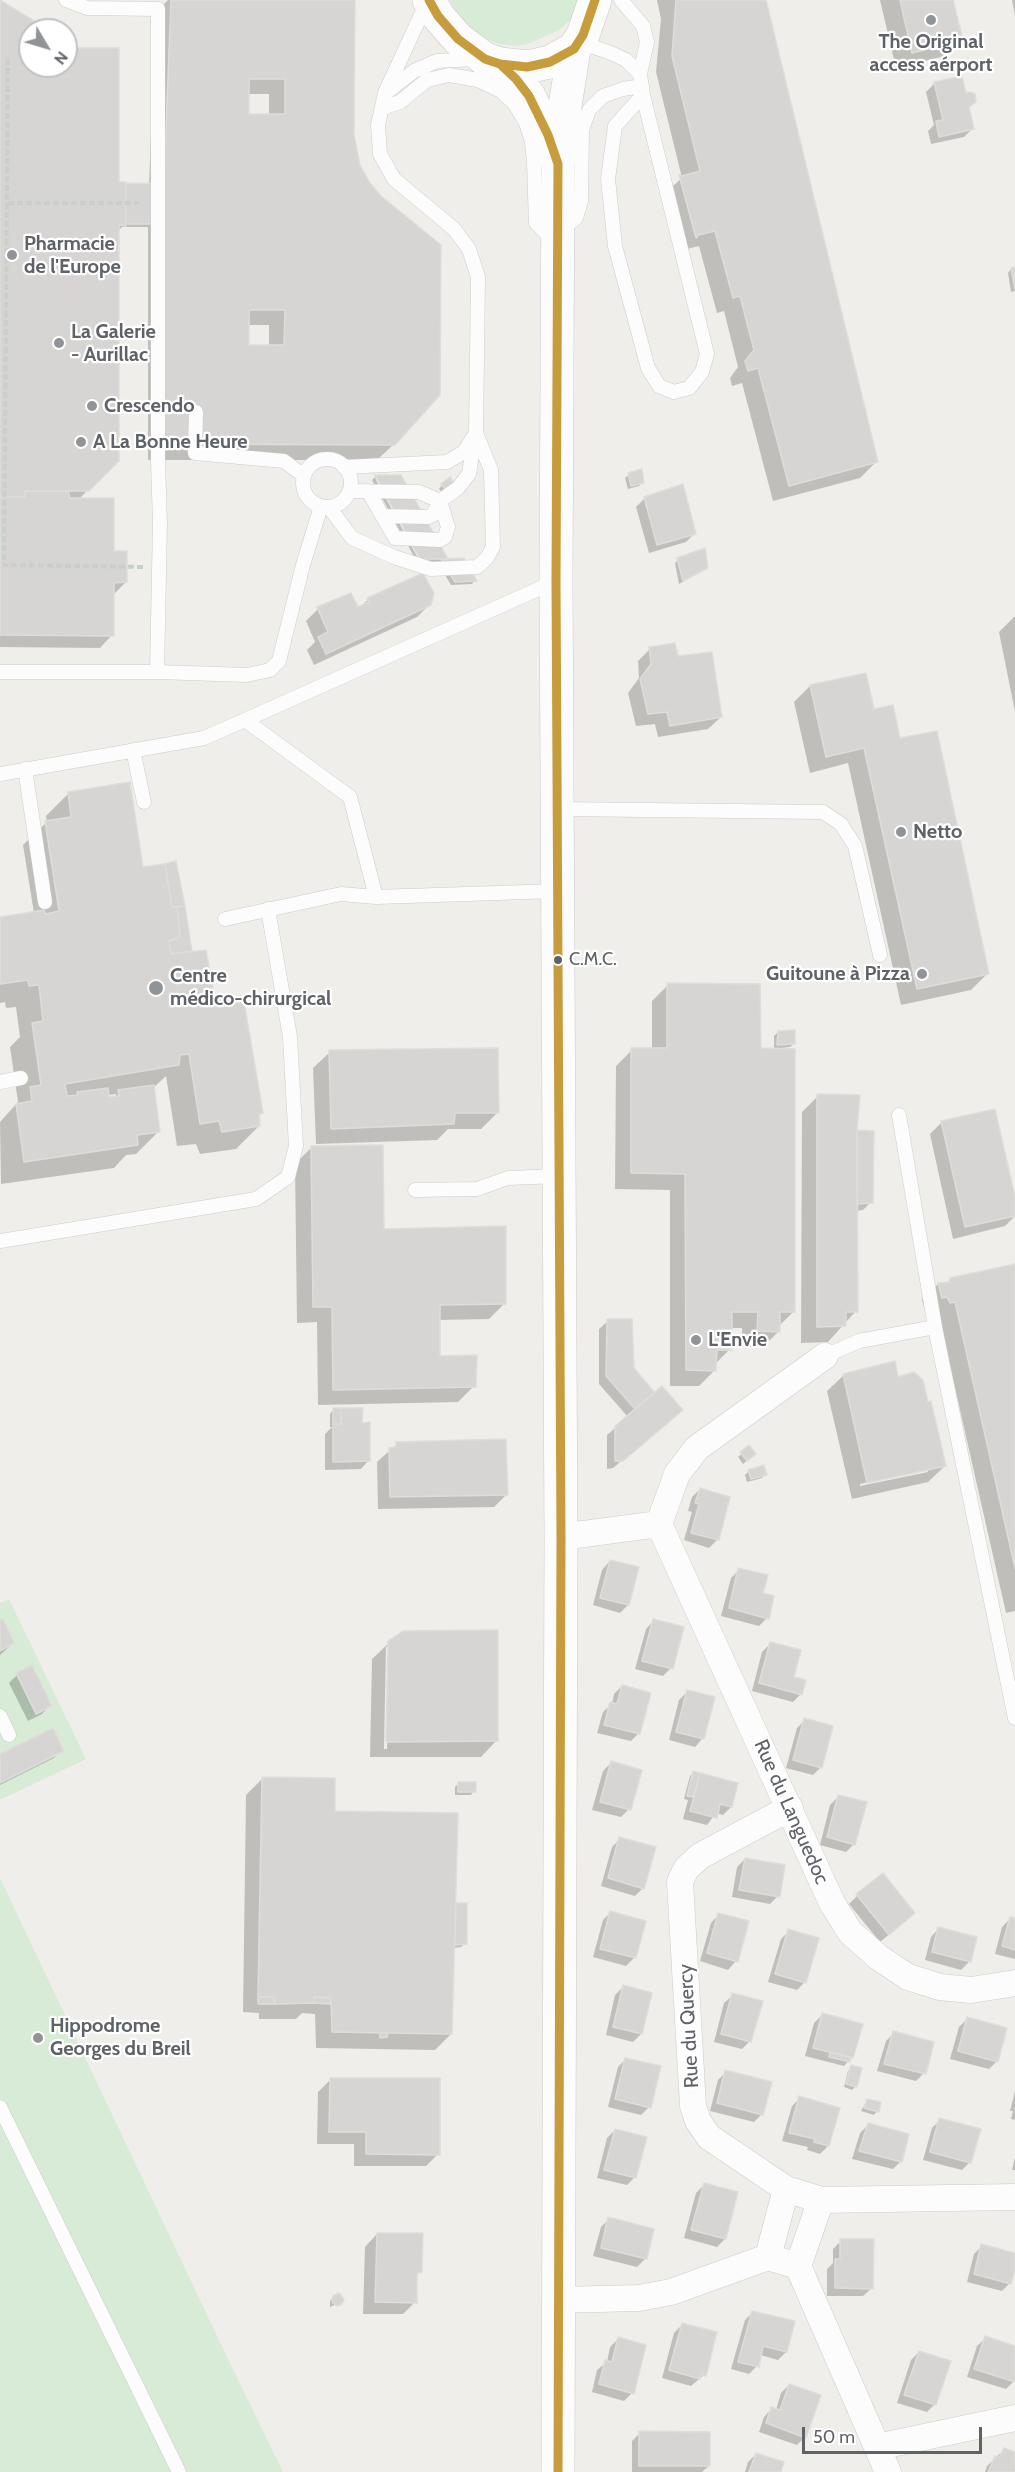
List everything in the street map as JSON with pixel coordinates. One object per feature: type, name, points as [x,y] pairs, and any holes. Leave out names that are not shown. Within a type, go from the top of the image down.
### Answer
[{"type":"main road","points":[[428,0],[438,16],[458,39],[516,79],[529,96],[548,135],[558,164]]},
{"type":"main road","points":[[558,2472],[561,1537],[556,581],[558,164],[564,132],[565,106],[576,46],[595,0]]},
{"type":"main road","points":[[493,62],[527,67],[550,62],[576,46]]},
{"type":"street","points":[[561,1537],[658,1524],[677,1474],[697,1448],[825,1356]]},
{"type":"street","name":"Rue du Languedoc","points":[[658,1524],[832,1903],[850,1932],[878,1958],[908,1977],[940,1987],[971,1990],[1015,1983]]},
{"type":"street","name":"Rue du Quercy","points":[[786,2189],[709,2137],[698,2121],[693,2106],[680,1882],[686,1869],[700,1856],[790,1808]]},
{"type":"street","points":[[768,2257],[786,2189],[821,2200],[1015,2197]]},
{"type":"street","points":[[821,2200],[798,2266],[888,2472]]},
{"type":"street","points":[[558,2300],[639,2298],[671,2292],[768,2257],[798,2266]]},
{"type":"street","points":[[877,2447],[1015,2418]]},
{"type":"lane","points":[[66,0],[87,8],[158,9],[162,464],[157,672]]},
{"type":"lane","points":[[383,516],[428,517],[433,514],[440,501],[458,488],[469,474],[476,433],[478,277],[469,249],[454,229],[394,179],[380,154],[378,125],[385,93],[428,0]]},
{"type":"lane","points":[[576,46],[612,52],[626,60],[641,85],[707,354],[702,372],[689,388],[674,392],[659,386],[648,368],[615,246],[608,179],[615,126],[641,85],[647,42],[643,26],[621,0]]},
{"type":"lane","points":[[385,93],[414,71],[437,61],[493,62]]},
{"type":"lane","points":[[382,108],[400,102],[427,80],[449,75],[478,80],[501,91],[514,103],[526,123],[532,142],[536,223],[557,238],[576,218],[581,201],[582,130],[589,110],[603,96],[641,85]]},
{"type":"lane","points":[[195,412],[195,453],[284,461],[304,476]]},
{"type":"lane","points":[[344,467],[447,462],[464,452],[476,433]]},
{"type":"lane","points":[[325,507],[341,502],[349,491],[350,478],[344,467],[337,461],[321,460],[314,463],[304,476],[303,483],[307,497],[325,507],[352,538],[431,569],[477,567],[487,558],[493,547],[491,470],[476,433]]},
{"type":"lane","points":[[349,491],[368,491],[419,492],[440,501],[448,527],[445,537],[440,540],[395,538],[368,491]]},
{"type":"lane","points":[[0,672],[157,672],[247,675],[270,670],[279,661],[303,565],[325,507]]},
{"type":"lane","points":[[0,774],[204,738],[556,581]]},
{"type":"lane","points":[[245,720],[350,797],[376,897]]},
{"type":"lane","points":[[133,750],[144,802]]},
{"type":"lane","points":[[25,769],[45,902]]},
{"type":"lane","points":[[557,809],[822,812],[841,824],[855,846],[880,955]]},
{"type":"lane","points":[[225,918],[341,894],[376,897],[558,891]]},
{"type":"lane","points":[[0,1240],[256,1199],[288,1177],[296,1146],[290,1037],[268,909]]},
{"type":"lane","points":[[0,1082],[21,1078]]},
{"type":"lane","points":[[899,1115],[934,1327],[1015,1718]]},
{"type":"lane","points":[[415,1190],[477,1189],[508,1178],[559,1176]]},
{"type":"lane","points":[[825,1356],[859,1341],[934,1327]]},
{"type":"lane","points":[[0,1716],[9,1735]]},
{"type":"lane","points":[[0,2107],[179,2472]]},
{"type":"path","points":[[9,59],[4,565],[159,567]]},
{"type":"path","points":[[8,203],[158,202]]},
{"type":"green space","points":[[449,0],[582,0],[572,18],[559,30],[528,44],[514,46],[499,44],[482,37],[460,18]]},
{"type":"green space","points":[[9,1599],[86,1759],[0,1800],[0,1603]]},
{"type":"green space","name":"Hippodrome Georges du Breil","points":[[0,1878],[227,2357],[283,2472],[0,2472]]},
{"type":"building","name":"La Galerie - Aurillac","points":[[0,0],[29,18],[18,18],[18,78],[78,78],[78,48],[119,48],[119,182],[126,182],[126,226],[119,225],[119,461],[89,491],[25,491],[25,497],[0,497]]},
{"type":"building","points":[[171,0],[355,0],[354,135],[360,165],[370,183],[381,196],[441,245],[440,395],[395,445],[164,444],[164,184]],"holes":[[[249,79],[285,79],[285,114],[249,114]],[[249,310],[285,310],[284,345],[249,345]]]},
{"type":"building","points":[[676,0],[766,0],[878,462],[789,486],[758,368],[748,371],[745,361],[754,350],[740,296],[733,298],[715,231],[698,235],[696,238],[679,175],[700,171],[672,56]]},
{"type":"building","name":"The Original access aérport","points":[[900,0],[953,0],[963,40],[912,53]]},
{"type":"building","points":[[962,76],[966,93],[975,94],[976,102],[969,107],[974,129],[939,137],[936,121],[943,120],[934,82]]},
{"type":"building","points":[[126,183],[164,184],[164,224],[126,224]]},
{"type":"building","points":[[1015,267],[1015,289],[1011,268]]},
{"type":"building","points":[[642,469],[644,483],[631,486],[628,473]]},
{"type":"building","points":[[375,475],[401,475],[448,559],[420,559]]},
{"type":"building","points":[[450,477],[455,485],[447,491],[441,484]]},
{"type":"building","points":[[683,484],[696,534],[657,545],[644,497]]},
{"type":"building","points":[[25,491],[68,491],[70,498],[114,498],[114,551],[127,551],[127,582],[114,583],[114,636],[0,635],[0,497],[25,497]]},
{"type":"building","points":[[705,548],[708,568],[683,581],[677,558]]},
{"type":"building","points":[[464,558],[477,581],[455,582],[441,559]]},
{"type":"building","points":[[423,573],[434,593],[431,605],[326,654],[318,637],[328,632],[317,607],[351,593],[358,607],[369,602],[367,598]]},
{"type":"building","points":[[675,643],[678,656],[712,652],[722,717],[670,726],[667,712],[648,714],[640,679],[651,664],[649,647]]},
{"type":"building","points":[[866,673],[874,709],[893,705],[900,738],[937,731],[989,974],[917,989],[864,748],[826,757],[810,685]]},
{"type":"building","points":[[130,782],[143,867],[165,864],[172,907],[177,907],[180,937],[169,941],[171,954],[206,950],[214,993],[213,1001],[243,996],[263,1113],[259,1114],[260,1126],[222,1132],[219,1121],[200,1124],[189,1054],[180,1055],[179,1065],[65,1084],[67,1096],[78,1095],[77,1092],[108,1088],[109,1097],[119,1096],[118,1090],[154,1085],[160,1132],[137,1135],[138,1145],[24,1162],[16,1104],[32,1101],[30,1087],[41,1085],[32,1023],[43,1021],[39,985],[29,986],[28,980],[0,984],[0,917],[44,910],[46,914],[59,911],[45,821],[71,817],[68,792]]},
{"type":"building","points":[[176,861],[185,906],[172,907],[165,864]]},
{"type":"building","points":[[185,906],[192,951],[171,954],[169,941],[180,937],[177,907]]},
{"type":"building","points":[[667,983],[760,984],[761,1048],[795,1049],[795,1312],[780,1312],[780,1332],[757,1331],[758,1312],[732,1312],[732,1350],[717,1350],[716,1371],[686,1370],[685,1174],[631,1173],[631,1048],[667,1048]]},
{"type":"building","points":[[795,1030],[795,1044],[777,1045],[778,1031]]},
{"type":"building","points":[[498,1048],[499,1113],[455,1113],[454,1124],[331,1129],[329,1050]]},
{"type":"building","points":[[817,1094],[860,1095],[857,1130],[858,1312],[846,1312],[846,1326],[817,1327]]},
{"type":"building","points":[[995,1109],[1015,1197],[1015,1216],[965,1227],[941,1121]]},
{"type":"building","points":[[857,1130],[874,1131],[873,1203],[857,1204]]},
{"type":"building","points":[[383,1145],[384,1229],[506,1226],[506,1304],[440,1305],[440,1356],[477,1355],[476,1387],[333,1390],[332,1307],[313,1307],[311,1146]]},
{"type":"building","points":[[1015,1264],[1015,1568],[955,1302],[950,1303],[947,1297],[942,1298],[938,1283],[950,1282],[950,1278]]},
{"type":"building","points":[[607,1319],[632,1319],[634,1368],[655,1393],[635,1409],[606,1376]]},
{"type":"building","points":[[895,1361],[898,1377],[914,1372],[923,1380],[928,1402],[931,1401],[946,1466],[867,1483],[843,1374]]},
{"type":"building","points":[[662,1386],[683,1410],[623,1461],[615,1461],[615,1426]]},
{"type":"building","points":[[333,1408],[341,1408],[341,1424],[333,1424]]},
{"type":"building","points":[[341,1408],[363,1408],[362,1423],[370,1422],[370,1461],[333,1462],[333,1424],[341,1424]]},
{"type":"building","points":[[506,1439],[508,1495],[390,1497],[389,1448],[396,1447],[396,1442]]},
{"type":"building","points":[[749,1445],[756,1454],[747,1461],[740,1452]]},
{"type":"building","points":[[764,1465],[767,1475],[751,1479],[748,1470]]},
{"type":"building","points":[[700,1488],[730,1497],[719,1540],[691,1533],[699,1504],[695,1503]]},
{"type":"building","points":[[610,1560],[639,1567],[629,1605],[600,1598]]},
{"type":"building","points":[[738,1568],[768,1575],[763,1593],[774,1596],[769,1619],[729,1608]]},
{"type":"building","points":[[3,1619],[14,1643],[0,1651],[0,1620]]},
{"type":"building","points":[[653,1619],[684,1627],[673,1669],[642,1661]]},
{"type":"building","points":[[498,1630],[498,1741],[386,1742],[388,1641],[403,1631]]},
{"type":"building","points":[[770,1642],[801,1650],[794,1677],[806,1680],[802,1695],[759,1683]]},
{"type":"building","points":[[32,1665],[52,1706],[36,1714],[16,1673]]},
{"type":"building","points":[[622,1685],[651,1693],[640,1734],[604,1725],[610,1702],[617,1704]]},
{"type":"building","points":[[687,1690],[715,1697],[704,1739],[676,1732]]},
{"type":"building","points":[[804,1718],[833,1726],[822,1768],[793,1760]]},
{"type":"building","points":[[53,1728],[64,1751],[0,1783],[0,1754]]},
{"type":"building","points":[[611,1761],[642,1770],[631,1810],[600,1802]]},
{"type":"building","points":[[693,1771],[700,1773],[693,1797],[687,1796]]},
{"type":"building","points":[[700,1773],[738,1783],[732,1807],[720,1804],[717,1818],[690,1811]]},
{"type":"building","points":[[262,1777],[335,1778],[335,1811],[458,1813],[452,2034],[332,2032],[331,1998],[314,1997],[314,2003],[275,2004],[274,1997],[258,1997]]},
{"type":"building","points":[[458,1782],[476,1782],[476,1792],[458,1792]]},
{"type":"building","points":[[838,1795],[867,1802],[855,1845],[827,1837]]},
{"type":"building","points":[[619,1837],[656,1847],[644,1889],[608,1878]]},
{"type":"building","points":[[745,1858],[785,1865],[780,1897],[739,1890]]},
{"type":"building","points":[[883,1873],[915,1913],[889,1935],[856,1894]]},
{"type":"building","points":[[456,1903],[467,1903],[467,1944],[455,1945]]},
{"type":"building","points":[[610,1911],[646,1921],[636,1958],[600,1949]]},
{"type":"building","points":[[718,1913],[749,1921],[738,1962],[707,1953]]},
{"type":"building","points":[[1010,1917],[1015,1918],[1015,1950],[1002,1946]]},
{"type":"building","points":[[938,1927],[977,1937],[971,1962],[932,1952]]},
{"type":"building","points":[[788,1929],[819,1938],[806,1983],[775,1974]]},
{"type":"building","points":[[623,1985],[652,1993],[642,2034],[613,2027]]},
{"type":"building","points":[[732,1993],[763,2001],[751,2042],[721,2034]]},
{"type":"building","points":[[258,1997],[274,1997],[275,2004],[258,2004]]},
{"type":"building","points":[[314,1997],[331,1998],[331,2004],[314,2003]]},
{"type":"building","points":[[822,2013],[863,2024],[853,2058],[813,2048]]},
{"type":"building","points":[[967,2017],[1007,2028],[998,2062],[958,2051]]},
{"type":"building","points":[[893,2031],[934,2042],[926,2074],[884,2064]]},
{"type":"building","points":[[380,2033],[388,2033],[387,2037],[380,2038]]},
{"type":"building","points":[[830,2052],[851,2057],[850,2062],[829,2057]]},
{"type":"building","points":[[625,2058],[661,2066],[651,2108],[615,2099]]},
{"type":"building","points":[[851,2065],[862,2068],[857,2087],[846,2084]]},
{"type":"building","points":[[725,2070],[772,2082],[763,2115],[717,2103]]},
{"type":"building","points":[[330,2078],[440,2078],[440,2155],[366,2154],[366,2132],[329,2132]]},
{"type":"building","points":[[799,2096],[840,2108],[829,2146],[814,2142],[815,2139],[789,2133]]},
{"type":"building","points":[[867,2099],[881,2102],[879,2112],[864,2108]]},
{"type":"building","points":[[939,2118],[981,2129],[971,2163],[930,2152]]},
{"type":"building","points":[[868,2123],[909,2134],[902,2162],[859,2151]]},
{"type":"building","points":[[615,2129],[647,2137],[636,2178],[604,2170]]},
{"type":"building","points":[[704,2183],[738,2192],[726,2239],[691,2230]]},
{"type":"building","points":[[608,2217],[654,2229],[647,2259],[601,2248]]},
{"type":"building","points":[[377,2233],[423,2233],[422,2272],[417,2273],[417,2303],[375,2302]]},
{"type":"building","points":[[840,2239],[874,2239],[873,2289],[835,2288],[835,2259],[840,2259]]},
{"type":"building","points":[[981,2244],[1015,2253],[1015,2270],[1011,2284],[974,2274]]},
{"type":"building","points":[[339,2293],[344,2299],[342,2304],[337,2306],[332,2302],[333,2296]]},
{"type":"building","points":[[752,2311],[795,2321],[787,2352],[763,2346],[759,2367],[738,2362]]},
{"type":"building","points":[[682,2323],[717,2332],[706,2376],[701,2374],[700,2379],[669,2370]]},
{"type":"building","points":[[985,2336],[1015,2346],[1015,2382],[974,2369]]},
{"type":"building","points":[[618,2337],[646,2345],[634,2394],[599,2384],[605,2360],[612,2362]]},
{"type":"building","points":[[919,2351],[951,2361],[936,2405],[904,2395]]},
{"type":"building","points":[[789,2384],[821,2395],[806,2438],[766,2423],[771,2407],[780,2410]]},
{"type":"building","points":[[639,2431],[710,2432],[710,2466],[639,2466]]},
{"type":"building","points":[[1004,2448],[1015,2452],[1015,2472],[988,2472],[995,2456],[999,2458]]},
{"type":"building","points":[[756,2453],[784,2462],[781,2472],[749,2472]]},
{"type":"transit line","points":[[429,0],[438,16],[458,39],[485,59],[500,64],[527,67],[550,62],[574,49],[583,35],[595,0]]},
{"type":"transit line","points":[[500,64],[529,96],[548,135],[558,164],[556,581],[561,1537],[558,2472]]},
{"type":"place","name":"The Original access aérport","points":[[931,20]]},
{"type":"place","name":"Pharmacie de l'Europe","points":[[12,255]]},
{"type":"place","name":"La Galerie - Aurillac","points":[[59,343]]},
{"type":"place","name":"Crescendo","points":[[92,406]]},
{"type":"place","name":"A La Bonne Heure","points":[[81,442]]},
{"type":"place","name":"Netto","points":[[901,832]]},
{"type":"place","name":"C.M.C.","points":[[558,960]]},
{"type":"place","name":"Guitoune à Pizza","points":[[922,974]]},
{"type":"place","name":"Centre médico-chirurgical","points":[[156,988]]},
{"type":"place","name":"L'Envie","points":[[696,1340]]},
{"type":"place","name":"Hippodrome Georges du Breil","points":[[38,2038]]}]
